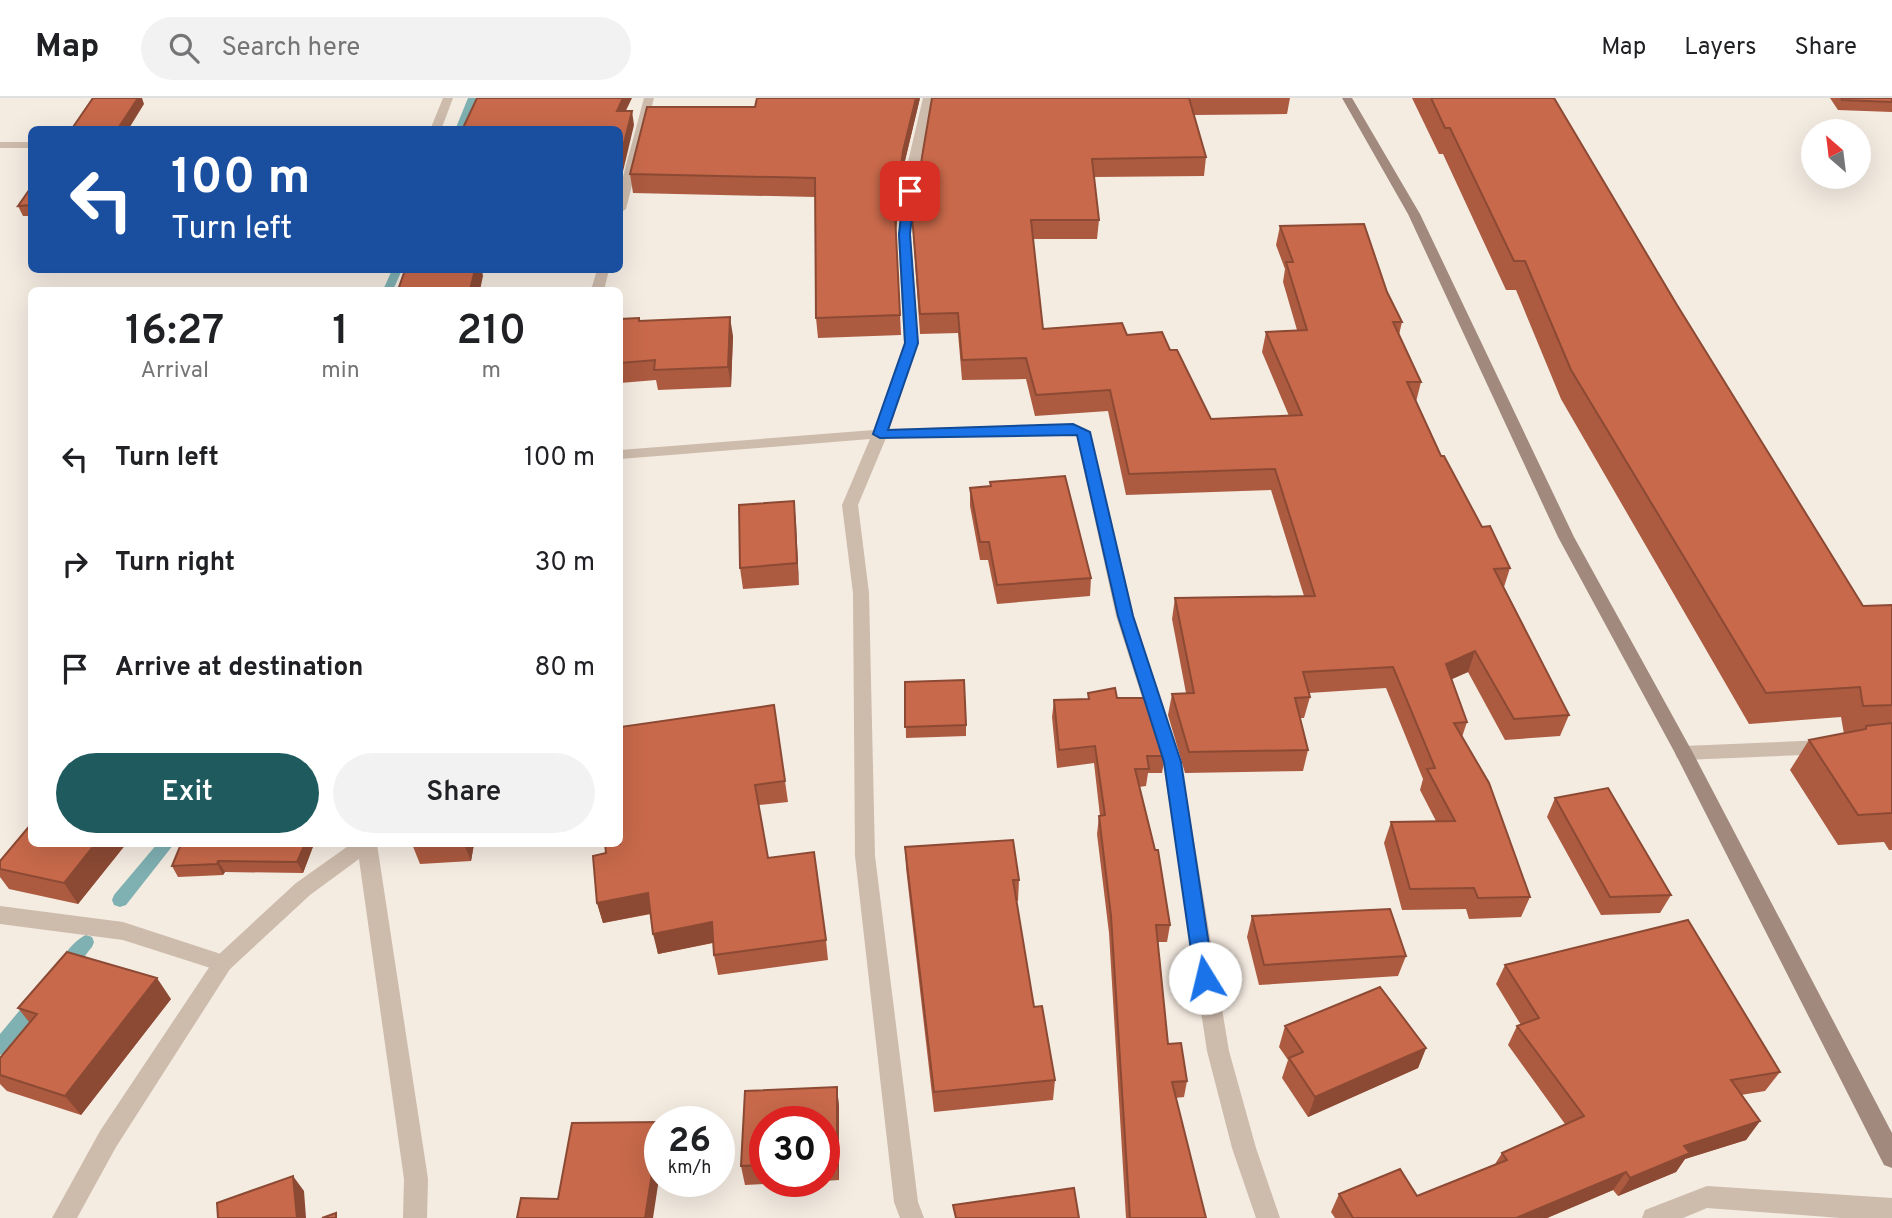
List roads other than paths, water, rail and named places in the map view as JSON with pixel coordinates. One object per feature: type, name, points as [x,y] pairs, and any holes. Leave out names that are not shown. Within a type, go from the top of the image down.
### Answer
[{"type":"main road","points":[[1347,98],[1414,214],[1566,537],[1684,753],[1892,1157]]},
{"type":"street","points":[[437,126],[448,98]]},
{"type":"street","points":[[623,198],[649,98]]},
{"type":"street","points":[[912,1218],[906,1202],[865,856],[861,593],[850,505],[880,434],[911,343],[905,234],[912,170],[929,98]]},
{"type":"street","points":[[0,145],[28,145]]},
{"type":"street","points":[[623,455],[880,434],[1073,428],[1083,432],[1125,616],[1172,762],[1218,1051],[1244,1148],[1268,1218]]},
{"type":"street","points":[[1684,753],[1850,746]]},
{"type":"street","points":[[64,1218],[108,1139],[223,963],[303,889],[362,847]]},
{"type":"street","points":[[366,847],[416,1179],[415,1218]]},
{"type":"street","points":[[0,915],[123,931],[223,963]]},
{"type":"street","points":[[1654,1218],[1707,1197],[1892,1210]]},
{"type":"waterway","points":[[461,126],[472,98]]},
{"type":"waterway","points":[[389,287],[396,273]]},
{"type":"waterway","points":[[120,900],[164,847]]},
{"type":"waterway","points":[[64,968],[86,942]]},
{"type":"waterway","points":[[0,1047],[36,1003]]}]
